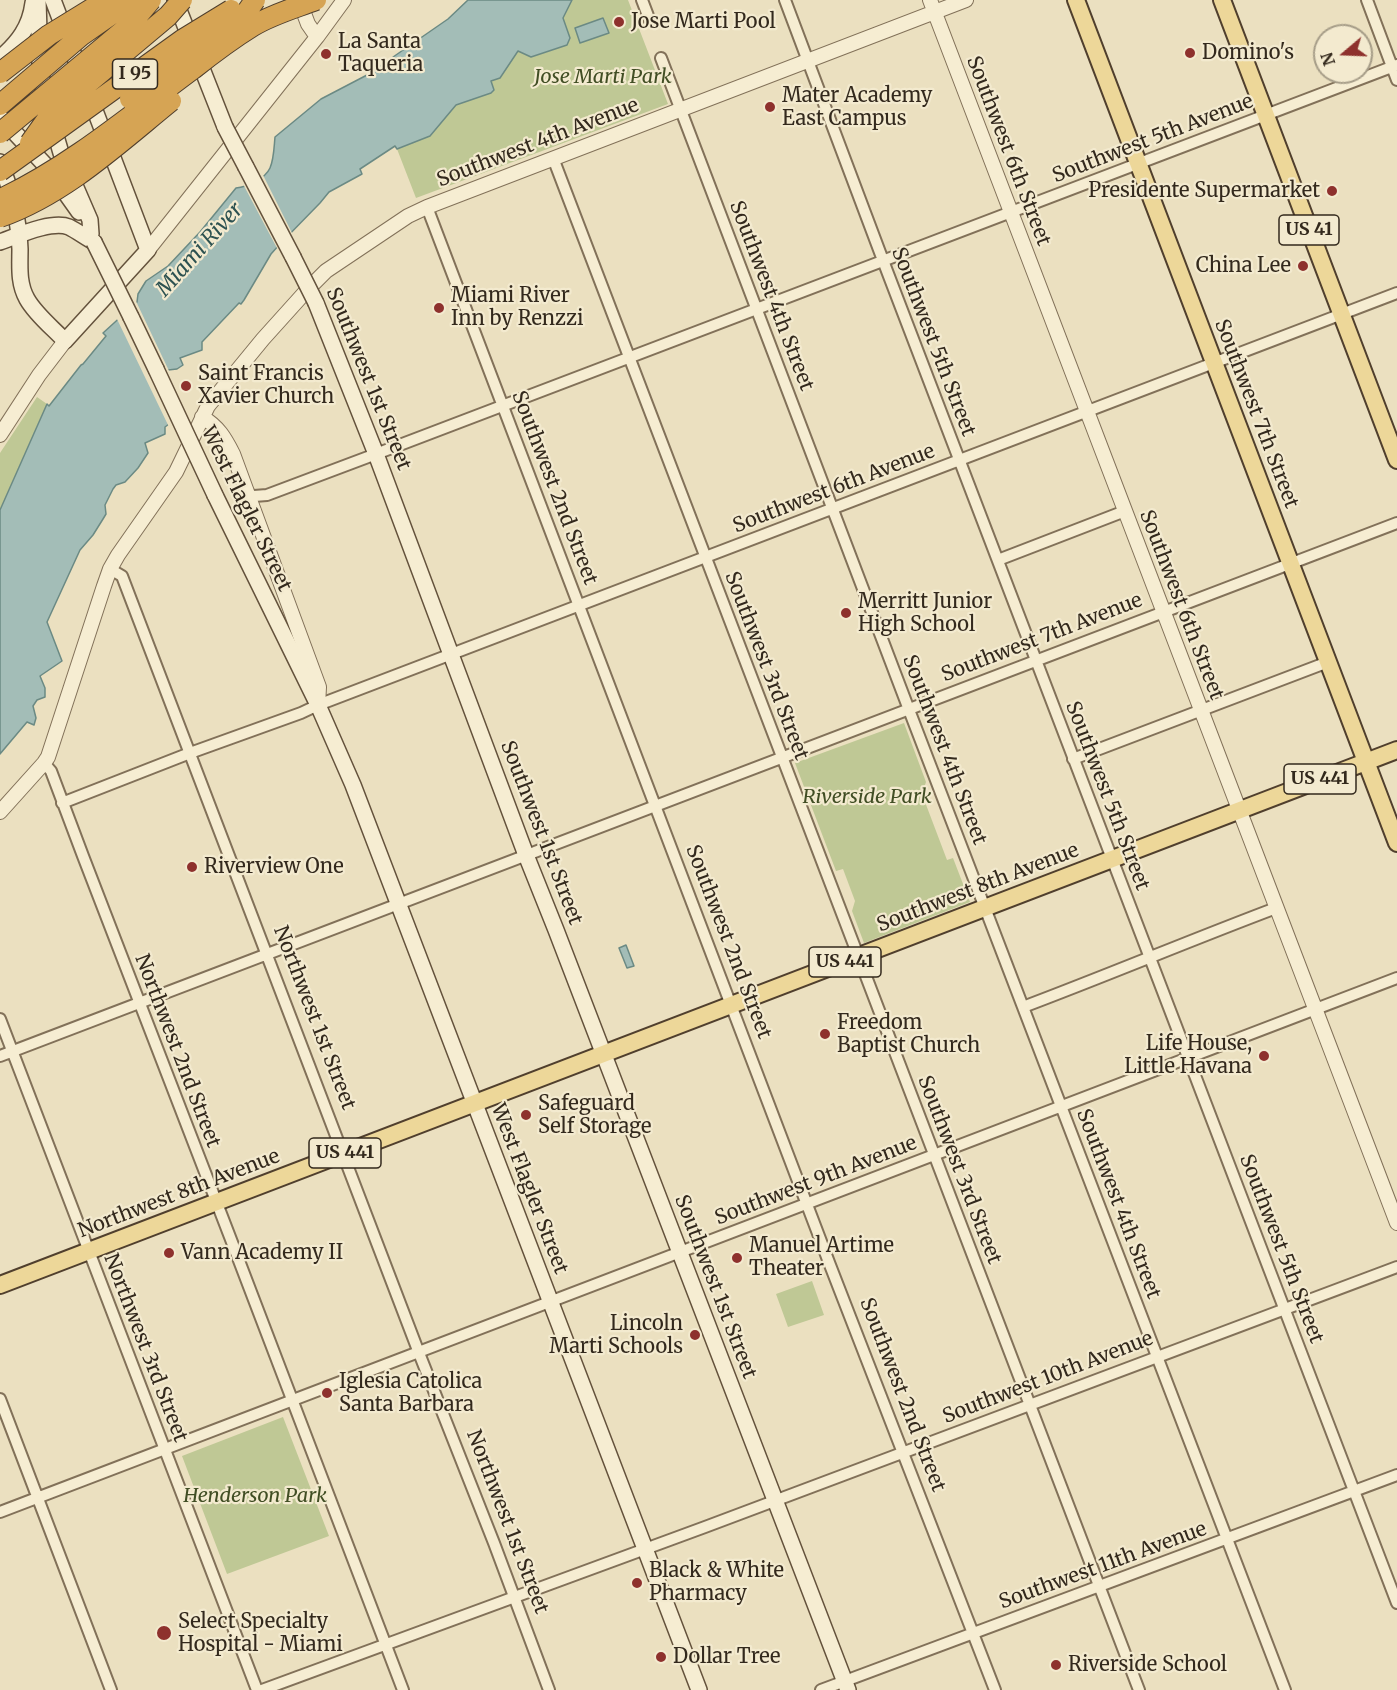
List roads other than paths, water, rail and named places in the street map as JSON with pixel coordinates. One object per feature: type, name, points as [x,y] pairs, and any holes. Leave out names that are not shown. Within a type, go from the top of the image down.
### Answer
[{"type":"highway","points":[[0,73],[49,35],[106,0]]},
{"type":"highway","points":[[0,105],[82,35],[132,0]]},
{"type":"highway","points":[[0,133],[130,25],[151,0]]},
{"type":"highway","points":[[21,155],[50,115],[168,16],[182,0]]},
{"type":"highway","points":[[1,207],[30,174],[246,13],[254,0]]},
{"type":"highway","name":"I 95","points":[[0,171],[195,31],[225,13],[254,0]]},
{"type":"highway","points":[[1,207],[36,201],[67,183],[293,6],[316,0]]},
{"type":"main road","points":[[0,58],[15,45],[26,30],[34,0]]},
{"type":"main road","name":"West Flagler Street","points":[[38,0],[40,64],[46,102],[61,153],[90,220],[92,238]]},
{"type":"main road","points":[[0,162],[13,201],[20,250],[22,287],[27,299],[65,341],[148,250],[53,0]]},
{"type":"main road","name":"Southwest 1st Street","points":[[176,0],[225,128],[316,303],[376,454],[526,855],[846,1686]]},
{"type":"main road","name":"Southwest 7th Street","points":[[1076,0],[1397,843]]},
{"type":"main road","name":"US 41","points":[[1222,0],[1264,116],[1397,460]]},
{"type":"main road","name":"West Flagler Street","points":[[0,117],[54,176],[92,238],[318,705],[353,785],[699,1690]]},
{"type":"main road","points":[[0,242],[60,225],[92,238]]},
{"type":"main road","points":[[0,242],[11,248],[19,261]]},
{"type":"main road","name":"Southwest 8th Avenue","points":[[474,1103],[1397,750]]},
{"type":"main road","name":"Northwest 8th Avenue","points":[[0,1285],[474,1103]]},
{"type":"street","points":[[148,250],[344,0]]},
{"type":"street","points":[[642,0],[650,21]]},
{"type":"street","name":"Southwest 5th Street","points":[[785,0],[1111,859],[1397,1603]]},
{"type":"street","name":"Southwest 4th Avenue","points":[[0,812],[44,763],[51,749],[110,569],[176,472],[202,417],[216,394],[318,278],[400,221],[427,207],[808,62],[932,6],[966,0]]},
{"type":"street","points":[[1366,0],[1394,66],[1397,80]]},
{"type":"street","points":[[293,6],[317,37]]},
{"type":"street","name":"Southwest 6th Street","points":[[932,6],[1397,1223]]},
{"type":"street","name":"Southwest 4th Street","points":[[661,57],[1285,1690]]},
{"type":"street","name":"Southwest 5th Avenue","points":[[247,494],[267,495],[1394,66]]},
{"type":"street","name":"Southwest 3rd Street","points":[[553,158],[1139,1690]]},
{"type":"street","name":"Southwest 2nd Street","points":[[427,207],[830,1265],[995,1690]]},
{"type":"street","name":"Southwest 6th Avenue","points":[[62,803],[1397,293]]},
{"type":"street","points":[[0,435],[39,375],[65,341]]},
{"type":"street","name":"West Flagler Street","points":[[202,417],[212,423],[228,443],[320,687],[318,705]]},
{"type":"street","points":[[998,560],[1125,512]]},
{"type":"street","name":"Southwest 7th Avenue","points":[[0,1056],[1397,523]]},
{"type":"street","name":"Northwest 1st Street","points":[[110,569],[122,576],[549,1690]]},
{"type":"street","points":[[1073,759],[1328,662]]},
{"type":"street","name":"Northwest 2nd Street","points":[[44,763],[51,771],[403,1690]]},
{"type":"street","points":[[1023,1007],[1276,908]]},
{"type":"street","name":"Southwest 9th Avenue","points":[[0,1512],[1397,978]]},
{"type":"street","name":"Northwest 3rd Street","points":[[0,1019],[257,1690]]},
{"type":"street","name":"Southwest 10th Avenue","points":[[262,1690],[1397,1268]]},
{"type":"street","points":[[0,1399],[111,1690]]},
{"type":"street","name":"Southwest 11th Avenue","points":[[821,1690],[846,1686],[973,1633],[1397,1475]]},
{"type":"water","name":"Miami River","points":[[468,0],[572,0],[563,18],[570,38],[567,45],[531,57],[518,51],[500,78],[491,81],[494,90],[491,93],[456,105],[430,136],[397,149],[395,146],[360,169],[362,174],[329,192],[271,254],[244,300],[202,342],[202,350],[180,358],[183,365],[177,369],[168,370],[165,375],[169,424],[165,427],[165,434],[145,443],[148,453],[125,482],[116,485],[113,489],[105,505],[106,514],[80,550],[47,622],[62,661],[40,676],[45,688],[45,697],[37,700],[33,706],[36,718],[34,725],[27,722],[0,754],[0,510],[47,404],[49,406],[106,336],[103,333],[137,302],[138,294],[146,281],[168,266],[236,188],[255,182],[268,172],[275,137],[321,99],[367,75],[448,19]]},
{"type":"water","points":[[603,18],[609,33],[580,43],[575,28]]},
{"type":"water","points":[[626,945],[634,966],[627,968],[619,948]]},
{"type":"place","name":"Jose Marti Pool","points":[[619,22]]},
{"type":"place","name":"Domino's","points":[[1190,53]]},
{"type":"place","name":"La Santa Taqueria","points":[[326,54]]},
{"type":"place","name":"Mater Academy East Campus","points":[[770,107]]},
{"type":"place","name":"Presidente Supermarket","points":[[1332,191]]},
{"type":"place","name":"China Lee","points":[[1303,266]]},
{"type":"place","name":"Miami River Inn by Renzzi","points":[[439,308]]},
{"type":"place","name":"Saint Francis Xavier Church","points":[[186,386]]},
{"type":"place","name":"Merritt Junior High School","points":[[846,613]]},
{"type":"place","name":"Riverview One","points":[[192,867]]},
{"type":"place","name":"Freedom Baptist Church","points":[[825,1034]]},
{"type":"place","name":"Life House, Little Havana","points":[[1264,1056]]},
{"type":"place","name":"Safeguard Self Storage","points":[[526,1115]]},
{"type":"place","name":"Vann Academy II","points":[[169,1253]]},
{"type":"place","name":"Manuel Artime Theater","points":[[737,1258]]},
{"type":"place","name":"Lincoln Marti Schools","points":[[695,1335]]},
{"type":"place","name":"Iglesia Catolica Santa Barbara","points":[[327,1393]]},
{"type":"place","name":"Black & White Pharmacy","points":[[637,1583]]},
{"type":"place","name":"Select Specialty Hospital - Miami","points":[[164,1633]]},
{"type":"place","name":"Dollar Tree","points":[[661,1657]]},
{"type":"place","name":"Riverside School","points":[[1056,1665]]},
{"type":"park label","name":"Jose Marti Park","points":[[603,77]]},
{"type":"park label","name":"Riverside Park","points":[[867,797]]},
{"type":"park label","name":"Henderson Park","points":[[255,1496]]}]
